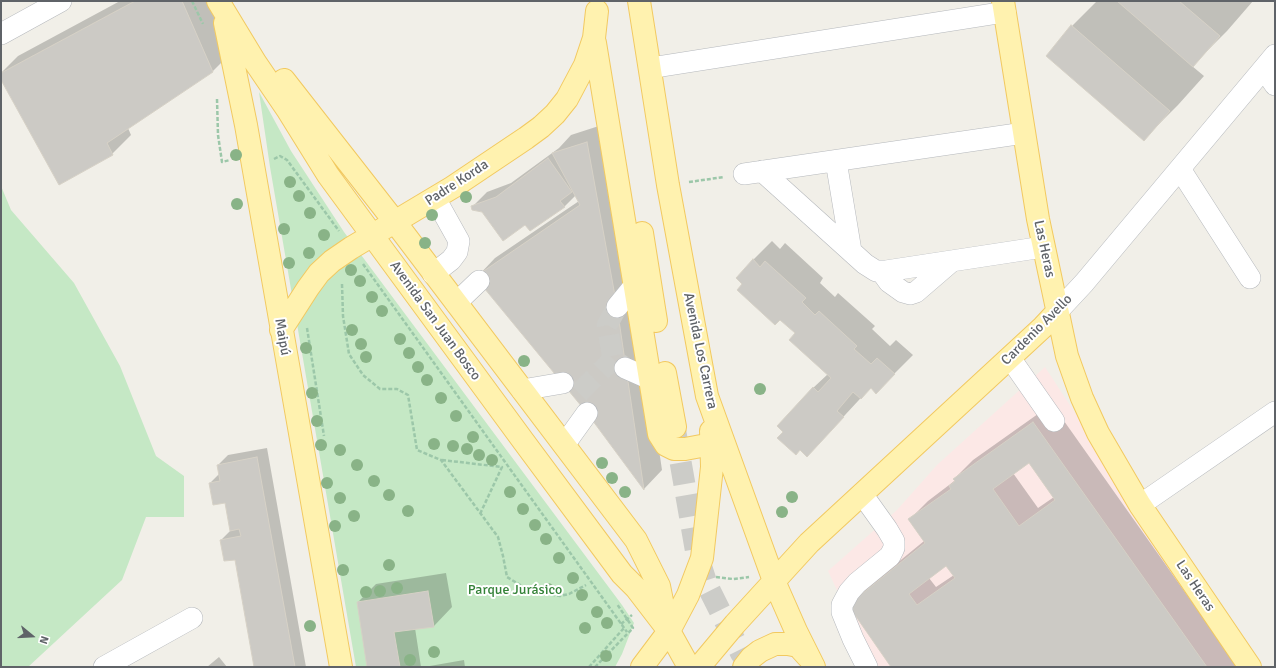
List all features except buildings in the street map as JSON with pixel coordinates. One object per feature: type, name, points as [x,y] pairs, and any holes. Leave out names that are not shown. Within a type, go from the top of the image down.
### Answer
[{"type":"main road","name":"Avenida Los Carrera","points":[[638,1],[668,185],[707,396],[770,572]]},
{"type":"main road","name":"Maipú","points":[[227,5],[281,330],[341,667]]},
{"type":"main road","name":"Avenida San Juan Bosco","points":[[227,5],[395,222],[636,540],[659,586],[668,631]]},
{"type":"main road","name":"Avenida San Juan Bosco","points":[[227,5],[255,62],[287,109],[328,175],[622,574],[636,588],[668,631],[689,667]]},
{"type":"main road","name":"Padre Korda","points":[[281,330],[300,299],[319,273],[332,261],[372,235],[435,198],[526,138],[555,114],[577,83],[585,65],[594,38],[596,6]]},
{"type":"main road","points":[[596,6],[616,82],[666,382],[675,427]]},
{"type":"main road","name":"Las Heras","points":[[1004,7],[1043,247],[1067,356],[1082,398],[1098,432],[1140,505],[1250,667]]},
{"type":"main road","points":[[594,38],[660,434],[666,445],[674,449],[685,449],[712,444]]},
{"type":"main road","name":"Cardenio Avello","points":[[770,572],[809,543],[1010,358],[1057,312]]},
{"type":"main road","points":[[642,667],[668,631],[688,595],[702,558],[708,517],[712,467],[712,444],[707,396]]},
{"type":"main road","points":[[699,667],[717,645],[770,572],[811,662]]},
{"type":"main road","points":[[668,631],[693,644],[704,646],[717,645]]},
{"type":"main road","points":[[744,667],[751,658],[760,651],[775,644],[798,646],[811,662]]},
{"type":"street","points":[[1,34],[61,1]]},
{"type":"street","points":[[650,68],[1004,7]]},
{"type":"street","name":"Cardenio Avello","points":[[1057,312],[1180,169],[1271,70]]},
{"type":"street","points":[[1024,133],[753,173],[870,268],[881,271],[1043,247]]},
{"type":"street","points":[[836,160],[851,252]]},
{"type":"street","points":[[1180,169],[1250,278]]},
{"type":"street","points":[[433,274],[451,260],[458,252],[460,241],[435,198]]},
{"type":"street","points":[[456,303],[479,281]]},
{"type":"street","points":[[617,306],[635,285]]},
{"type":"street","points":[[1010,358],[1054,421]]},
{"type":"street","points":[[625,368],[650,379]]},
{"type":"street","points":[[522,390],[563,383]]},
{"type":"street","points":[[1140,505],[1275,412]]},
{"type":"street","points":[[564,445],[587,413]]},
{"type":"street","points":[[862,494],[887,529],[894,542],[894,548],[890,556],[857,583],[849,592],[842,605],[842,612],[867,667]]},
{"type":"street","points":[[104,667],[192,618]]},
{"type":"path","points":[[192,1],[203,25]]},
{"type":"path","points":[[217,93],[218,134],[222,162],[230,160],[236,164],[274,159],[280,156],[287,160],[628,632]]},
{"type":"path","points":[[342,284],[343,316],[349,354],[363,375],[380,389],[397,389],[408,395],[416,450],[441,460],[502,467],[480,514]]},
{"type":"path","points":[[441,460],[498,537],[507,577],[525,588],[560,596],[569,594],[586,585]]},
{"type":"path","points":[[696,575],[733,579],[770,572]]},
{"type":"path","points":[[621,624],[646,602]]},
{"type":"path","points":[[595,667],[633,628],[617,604]]},
{"type":"path","points":[[589,667],[624,628]]},
{"type":"shaded area","points":[[1045,367],[1145,520],[1238,667],[873,667],[828,571],[897,510],[937,465]]},
{"type":"green space","name":"Parque Jurásico","points":[[259,92],[291,151],[344,232],[634,623],[622,654],[615,667],[356,667],[270,167]]},
{"type":"green space","points":[[1,186],[11,210],[74,283],[120,366],[156,456],[184,476],[184,517],[146,517],[122,580],[28,667],[1,667]]},
{"type":"tunnel","points":[[617,307],[607,325],[613,359],[625,368]]},
{"type":"tunnel","points":[[579,393],[613,359]]},
{"type":"tunnel","points":[[675,430],[696,551],[707,585],[741,653],[750,667]]}]
